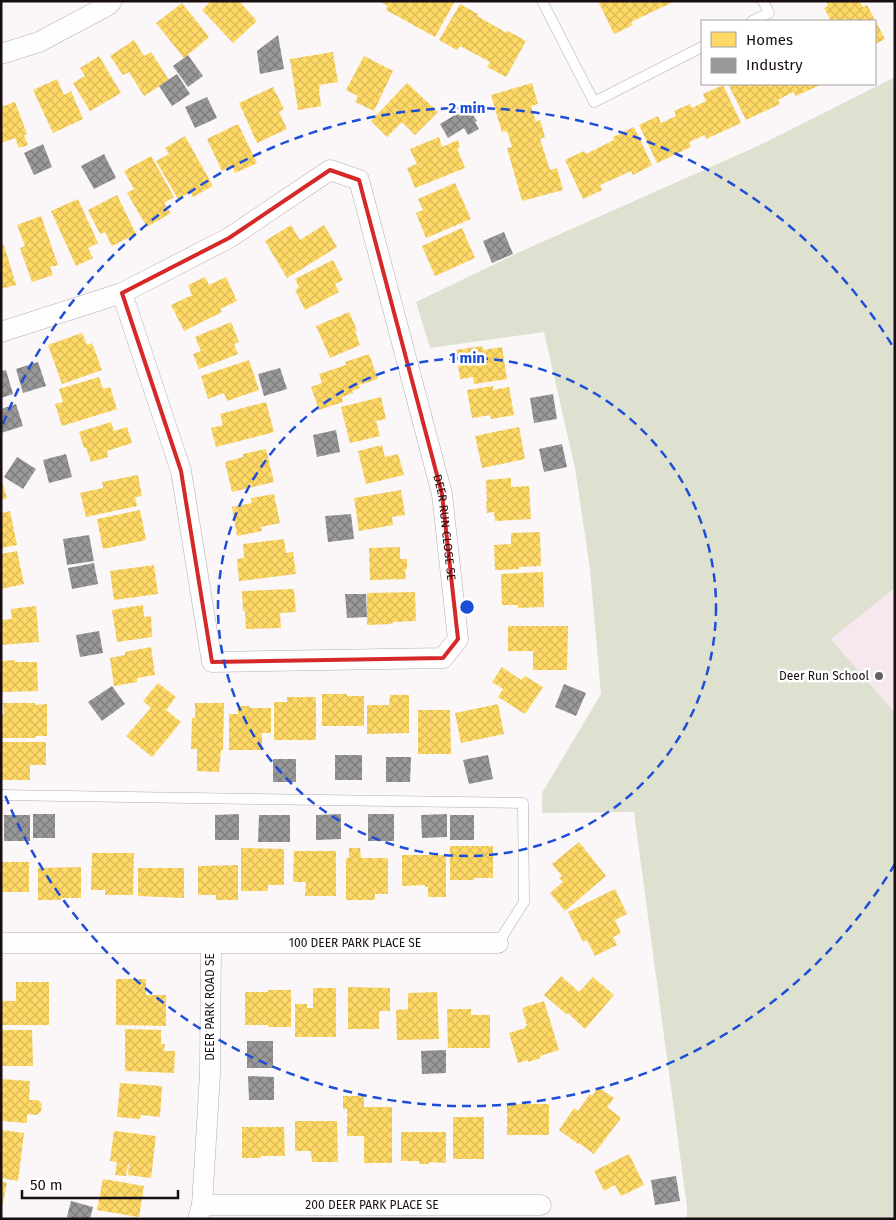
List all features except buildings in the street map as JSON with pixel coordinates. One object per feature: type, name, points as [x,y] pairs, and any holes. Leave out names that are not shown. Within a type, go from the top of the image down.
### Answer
[{"type":"street","points":[[1,54],[39,42],[107,6],[112,1]]},
{"type":"street","name":"DEER RUN CLOSE SE","points":[[1,332],[122,293],[229,238],[330,170],[359,180],[442,494],[458,639],[442,658],[212,662],[181,471],[122,293]]},
{"type":"street","name":"DEER PARK ROAD SE","points":[[1,943],[211,943],[210,1074],[200,1212]]},
{"type":"street","name":"100 DEER PARK PLACE SE","points":[[211,943],[498,943]]},
{"type":"street","name":"200 DEER PARK PLACE SE","points":[[200,1212],[541,1205]]},
{"type":"lane","points":[[542,1],[594,102],[701,48]]},
{"type":"lane","points":[[754,20],[769,13],[763,1]]},
{"type":"lane","points":[[1,795],[523,803],[524,902],[498,943]]},
{"type":"highlighted area","points":[[330,170],[359,180],[442,494],[458,639],[443,658],[212,662],[181,471],[122,293],[229,238]]},
{"type":"shaded area","name":"Deer Run School","points":[[895,588],[895,713],[831,639]]},
{"type":"green space","points":[[895,77],[895,588],[831,639],[895,713],[895,1219],[687,1219],[687,1207],[634,812],[542,813],[542,793],[601,694],[590,569],[575,468],[544,332],[430,348],[416,302],[524,250],[760,145]]},
{"type":"place","name":"Deer Run School","points":[[879,676]]}]
